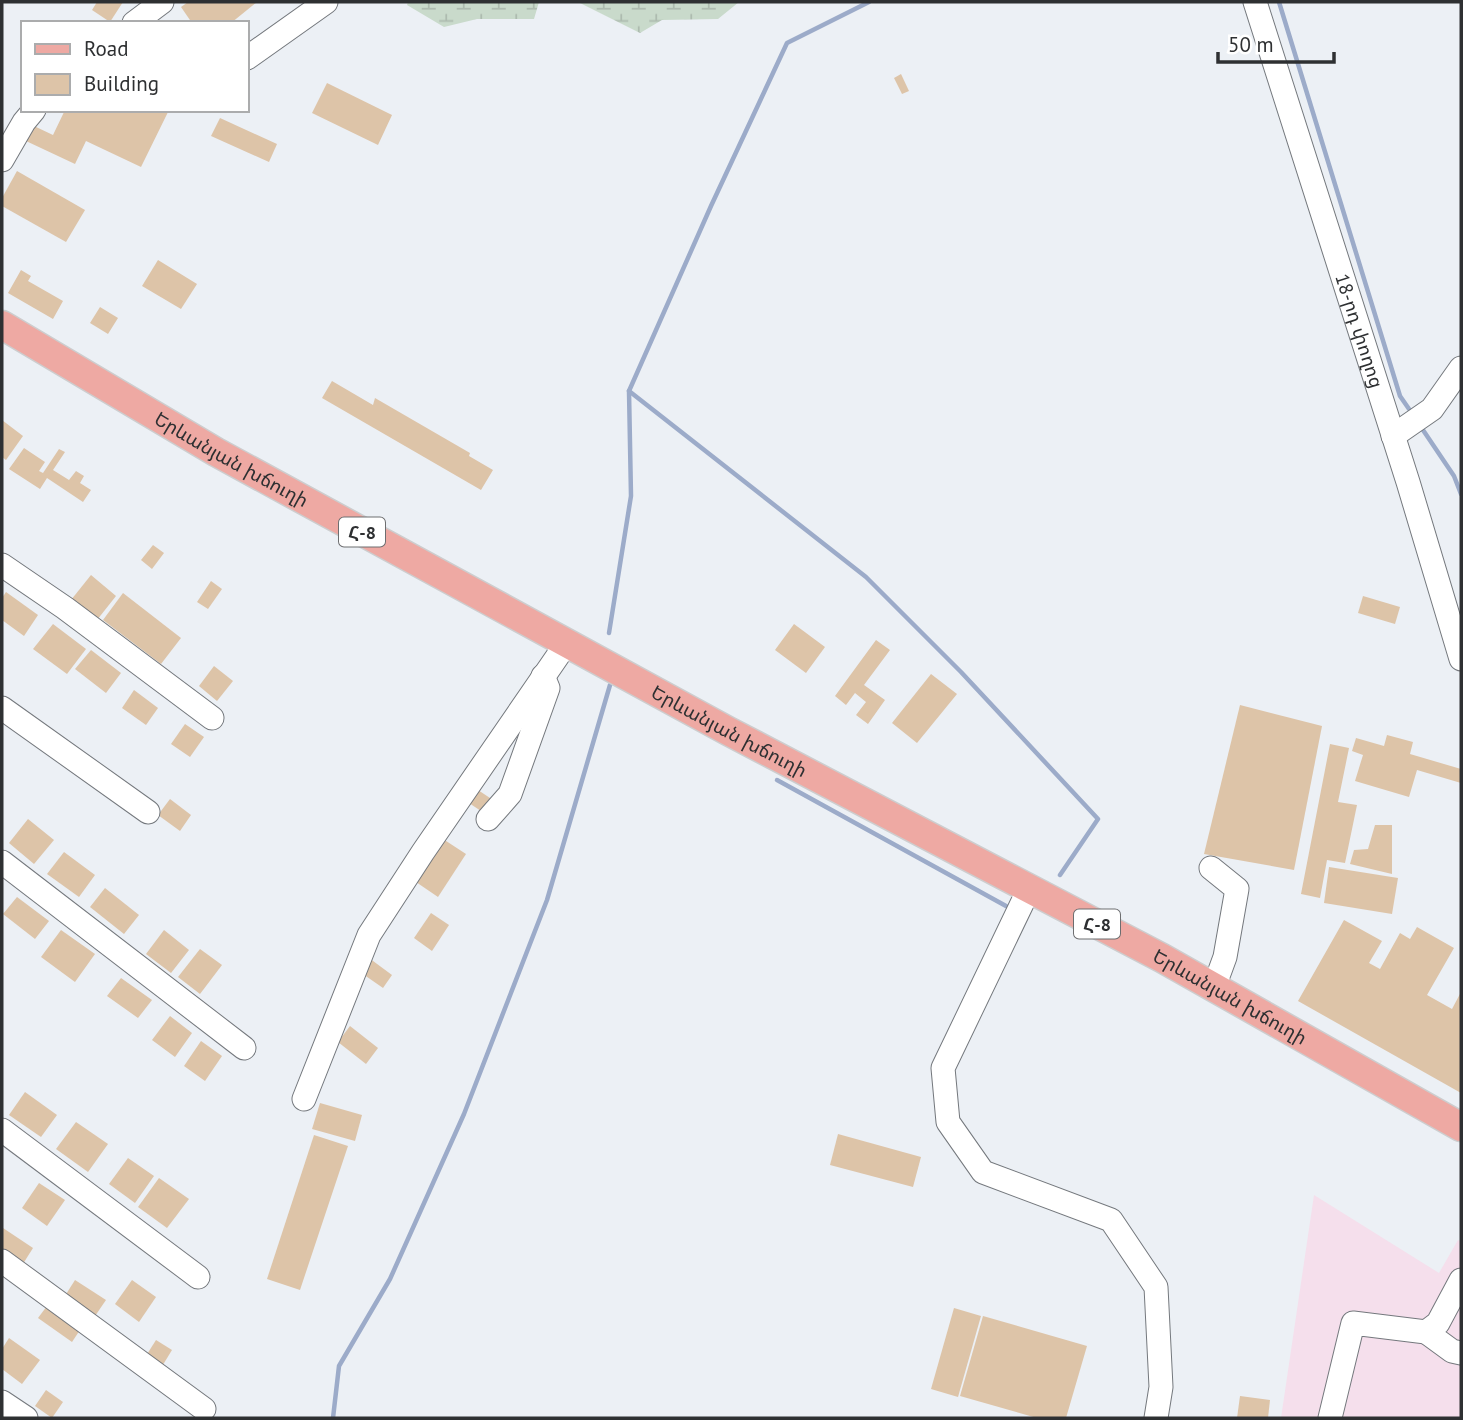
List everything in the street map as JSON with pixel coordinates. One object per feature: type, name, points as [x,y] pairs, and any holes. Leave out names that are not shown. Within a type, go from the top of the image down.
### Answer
[{"type":"main road","name":"Երևանյան խճուղի","points":[[2,325],[216,452],[566,643],[1214,987],[1461,1127]]},
{"type":"street","points":[[137,21],[162,2]]},
{"type":"street","points":[[248,57],[326,2]]},
{"type":"street","name":"18-րդ փողոց","points":[[1255,2],[1461,659]]},
{"type":"street","points":[[2,160],[32,112]]},
{"type":"street","points":[[1393,436],[1432,409],[1461,368]]},
{"type":"street","points":[[2,565],[65,608],[212,718]]},
{"type":"street","points":[[304,1099],[369,935],[566,643]]},
{"type":"street","points":[[488,819],[510,794],[548,688],[543,676]]},
{"type":"street","points":[[2,708],[148,812]]},
{"type":"street","points":[[2,862],[244,1048]]},
{"type":"street","points":[[1211,868],[1237,889],[1225,957],[1214,987]]},
{"type":"street","points":[[1030,890],[943,1068],[947,1122],[983,1172],[1111,1220],[1156,1287],[1161,1387],[1156,1418]]},
{"type":"street","points":[[2,1130],[198,1276]]},
{"type":"street","points":[[2,1261],[204,1409]]},
{"type":"street","points":[[1426,1332],[1438,1323],[1461,1280]]},
{"type":"street","points":[[1330,1418],[1353,1323],[1426,1332],[1452,1351],[1461,1353]]},
{"type":"street","points":[[2,1402],[26,1418]]},
{"type":"shaded area","points":[[1314,1195],[1439,1273],[1458,1240],[1461,1241],[1461,1418],[1281,1418]]},
{"type":"green space","points":[[408,2],[539,2],[534,19],[477,19],[444,27],[407,5]]},
{"type":"green space","points":[[578,2],[739,2],[718,19],[662,20],[640,33]]},
{"type":"building","points":[[97,2],[123,2],[111,21],[92,10]]},
{"type":"building","points":[[188,2],[257,2],[233,21],[191,21],[181,7]]},
{"type":"building","points":[[901,74],[909,91],[902,94],[894,78]]},
{"type":"building","points":[[327,83],[392,115],[378,145],[312,113]]},
{"type":"building","points":[[64,112],[168,112],[141,167],[86,141],[75,164],[26,141],[34,126],[53,135]]},
{"type":"building","points":[[220,118],[277,144],[269,162],[211,136]]},
{"type":"building","points":[[17,171],[85,210],[66,242],[2,206],[2,198]]},
{"type":"building","points":[[158,260],[197,284],[181,309],[142,286]]},
{"type":"building","points":[[21,270],[31,276],[28,281],[63,301],[53,319],[8,293]]},
{"type":"building","points":[[100,307],[118,318],[108,334],[90,323]]},
{"type":"building","points":[[332,381],[373,405],[375,398],[470,453],[469,456],[493,470],[481,490],[322,398]]},
{"type":"building","points":[[2,420],[23,436],[6,460],[2,457]]},
{"type":"building","points":[[24,448],[45,462],[39,471],[43,473],[59,449],[65,452],[53,470],[69,480],[76,471],[84,476],[80,483],[91,490],[83,502],[47,478],[40,489],[9,469]]},
{"type":"building","points":[[153,545],[164,553],[152,569],[141,560]]},
{"type":"building","points":[[91,575],[116,596],[97,620],[71,600]]},
{"type":"building","points":[[211,581],[222,589],[208,609],[197,602]]},
{"type":"building","points":[[6,592],[38,615],[24,636],[2,620],[2,598]]},
{"type":"building","points":[[123,593],[181,638],[161,664],[103,620]]},
{"type":"building","points":[[1363,596],[1400,607],[1395,624],[1358,613]]},
{"type":"building","points":[[53,624],[86,649],[67,674],[33,649]]},
{"type":"building","points":[[794,624],[825,647],[806,673],[775,650]]},
{"type":"building","points":[[876,640],[890,650],[864,685],[885,700],[868,724],[856,715],[866,702],[855,693],[846,705],[835,696]]},
{"type":"building","points":[[91,650],[121,673],[106,693],[75,669]]},
{"type":"building","points":[[214,666],[233,681],[217,701],[199,686]]},
{"type":"building","points":[[931,674],[957,694],[917,743],[892,723]]},
{"type":"building","points":[[134,690],[158,708],[146,725],[122,708]]},
{"type":"building","points":[[1240,705],[1322,726],[1294,870],[1204,854]]},
{"type":"building","points":[[185,724],[204,737],[190,757],[171,744]]},
{"type":"building","points":[[1387,735],[1413,742],[1410,754],[1461,769],[1461,783],[1417,770],[1409,797],[1355,781],[1363,755],[1352,751],[1356,738],[1384,746]]},
{"type":"building","points":[[1330,744],[1349,748],[1338,802],[1357,805],[1345,863],[1327,860],[1320,898],[1301,894]]},
{"type":"building","points":[[478,790],[493,800],[484,813],[469,803]]},
{"type":"building","points":[[170,799],[191,815],[180,831],[158,815]]},
{"type":"building","points":[[28,819],[54,840],[34,864],[9,843]]},
{"type":"building","points":[[1375,825],[1392,825],[1392,874],[1350,864],[1354,850],[1368,849]]},
{"type":"building","points":[[443,839],[466,854],[438,897],[416,882]]},
{"type":"building","points":[[64,852],[95,875],[79,897],[47,874]]},
{"type":"building","points":[[1329,867],[1398,878],[1392,914],[1324,903]]},
{"type":"building","points":[[105,888],[139,915],[124,934],[90,907]]},
{"type":"building","points":[[17,897],[49,921],[35,939],[3,914]]},
{"type":"building","points":[[431,913],[449,925],[432,951],[414,938]]},
{"type":"building","points":[[1344,920],[1382,941],[1369,963],[1380,969],[1400,933],[1410,939],[1417,927],[1454,948],[1427,995],[1452,1009],[1461,992],[1461,1093],[1298,1001]]},
{"type":"building","points":[[61,930],[95,954],[75,982],[41,957]]},
{"type":"building","points":[[164,930],[189,950],[171,973],[146,954]]},
{"type":"building","points":[[200,949],[222,965],[200,994],[178,977]]},
{"type":"building","points":[[369,958],[392,975],[383,988],[360,972]]},
{"type":"building","points":[[121,978],[152,1000],[138,1018],[107,996]]},
{"type":"building","points":[[170,1016],[192,1033],[175,1057],[152,1040]]},
{"type":"building","points":[[350,1026],[378,1048],[366,1064],[338,1042]]},
{"type":"building","points":[[201,1041],[222,1056],[205,1081],[184,1066]]},
{"type":"building","points":[[25,1092],[57,1115],[41,1137],[9,1115]]},
{"type":"building","points":[[320,1103],[362,1115],[355,1141],[312,1129]]},
{"type":"building","points":[[76,1122],[108,1144],[88,1172],[56,1149]]},
{"type":"building","points":[[838,1134],[921,1157],[913,1187],[830,1165]]},
{"type":"building","points":[[314,1135],[348,1146],[300,1290],[267,1279]]},
{"type":"building","points":[[128,1158],[154,1176],[135,1203],[109,1184]]},
{"type":"building","points":[[159,1178],[189,1199],[167,1228],[138,1207]]},
{"type":"building","points":[[39,1183],[65,1200],[47,1226],[22,1208]]},
{"type":"building","points":[[3,1228],[33,1248],[21,1267],[2,1254]]},
{"type":"building","points":[[75,1280],[106,1300],[93,1319],[63,1299]]},
{"type":"building","points":[[132,1280],[156,1297],[139,1322],[115,1304]]},
{"type":"building","points":[[47,1306],[80,1330],[72,1342],[38,1318]]},
{"type":"building","points":[[954,1308],[981,1316],[958,1397],[931,1389]]},
{"type":"building","points":[[983,1316],[1087,1346],[1066,1418],[1037,1418],[960,1396]]},
{"type":"building","points":[[9,1338],[40,1360],[22,1384],[2,1369],[2,1349]]},
{"type":"building","points":[[156,1340],[172,1350],[161,1368],[144,1359]]},
{"type":"building","points":[[46,1390],[63,1402],[52,1418],[35,1406]]},
{"type":"building","points":[[1240,1396],[1270,1400],[1268,1418],[1237,1418]]},
{"type":"waterway","points":[[609,633],[631,496],[629,391],[787,43],[869,2]]},
{"type":"waterway","points":[[1279,2],[1400,396],[1409,409]]},
{"type":"waterway","points":[[629,391],[866,577],[961,672],[1098,819],[1060,875]]},
{"type":"waterway","points":[[1423,430],[1454,476],[1461,494]]},
{"type":"waterway","points":[[333,1418],[339,1366],[390,1279],[464,1114],[547,900],[610,685]]},
{"type":"waterway","points":[[777,780],[1006,906]]}]
